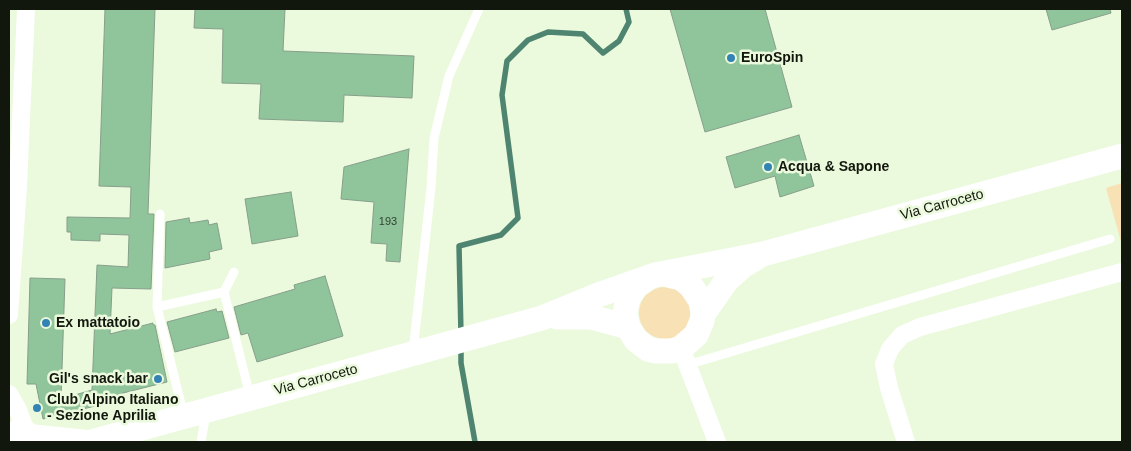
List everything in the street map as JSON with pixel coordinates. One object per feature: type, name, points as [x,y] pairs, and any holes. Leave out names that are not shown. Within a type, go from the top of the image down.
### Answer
[{"type":"street","points":[[9,315],[14,187],[26,9]]},
{"type":"street","name":"Via Carroceto","points":[[91,442],[542,318],[598,295],[656,276],[762,254],[1122,156]]},
{"type":"street","name":"Via Carroceto","points":[[684,357],[696,335],[703,314],[727,280],[762,254]]},
{"type":"street","points":[[906,442],[889,388],[884,364],[890,349],[902,335],[920,327],[1122,272]]},
{"type":"street","points":[[703,314],[701,301],[692,286],[681,278],[656,276],[636,286],[628,298],[625,313],[628,327],[636,340],[648,348],[684,357],[717,442]]},
{"type":"street","name":"Via Carroceto","points":[[542,318],[591,317],[628,327]]},
{"type":"street","points":[[9,394],[18,410],[28,437],[83,442]]},
{"type":"lane","points":[[412,353],[431,188],[434,138],[449,76],[479,9]]},
{"type":"lane","points":[[160,214],[157,307],[195,413],[201,442]]},
{"type":"lane","points":[[684,357],[1110,239]]},
{"type":"lane","points":[[234,272],[224,292],[251,398]]},
{"type":"lane","points":[[157,307],[224,292]]},
{"type":"shaded area","points":[[1122,183],[1122,245],[1106,188]]},
{"type":"shaded area","points":[[660,287],[670,287],[684,294],[691,308],[691,318],[684,332],[670,339],[660,339],[650,335],[643,328],[639,318],[639,308],[643,298],[650,291]]},
{"type":"building","points":[[105,9],[155,9],[148,214],[154,214],[151,289],[112,288],[110,334],[153,323],[167,382],[107,397],[107,403],[43,419],[36,384],[27,384],[30,278],[65,279],[61,399],[92,390],[97,265],[128,267],[129,235],[100,234],[100,241],[71,240],[71,232],[67,232],[67,217],[130,218],[131,187],[99,186]]},
{"type":"building","points":[[195,9],[285,9],[283,51],[414,56],[412,98],[344,95],[343,122],[259,119],[261,84],[222,83],[223,29],[194,28]]},
{"type":"building","name":"EuroSpin","points":[[670,9],[765,9],[792,107],[705,132]]},
{"type":"building","points":[[1046,9],[1110,9],[1111,13],[1052,30]]},
{"type":"building","name":"Acqua & Sapone","points":[[799,135],[814,186],[780,197],[775,176],[735,188],[726,157]]},
{"type":"building","points":[[409,149],[400,262],[386,261],[387,244],[371,243],[374,202],[341,199],[344,167]]},
{"type":"building","points":[[291,192],[298,236],[252,244],[245,199]]},
{"type":"building","points":[[189,218],[190,223],[208,220],[209,225],[217,223],[222,249],[209,252],[210,259],[165,268],[166,222]]},
{"type":"building","points":[[325,276],[343,336],[257,362],[248,333],[241,335],[234,307],[295,289],[294,285]]},
{"type":"building","points":[[216,309],[217,312],[222,311],[229,338],[175,352],[167,322]]},
{"type":"waterway","points":[[461,334],[459,246],[501,235],[518,218],[502,95],[507,61],[528,40],[548,32],[583,34],[603,53],[619,41],[629,22],[626,9]]},
{"type":"waterway","points":[[461,346],[461,363],[475,442]]},
{"type":"place","name":"EuroSpin","points":[[731,58]]},
{"type":"place","name":"Acqua & Sapone","points":[[768,167]]},
{"type":"place","name":"Ex mattatoio","points":[[46,323]]},
{"type":"place","name":"Gil's snack bar","points":[[158,379]]},
{"type":"place","name":"Club Alpino Italiano - Sezione Aprilia","points":[[37,408]]}]
